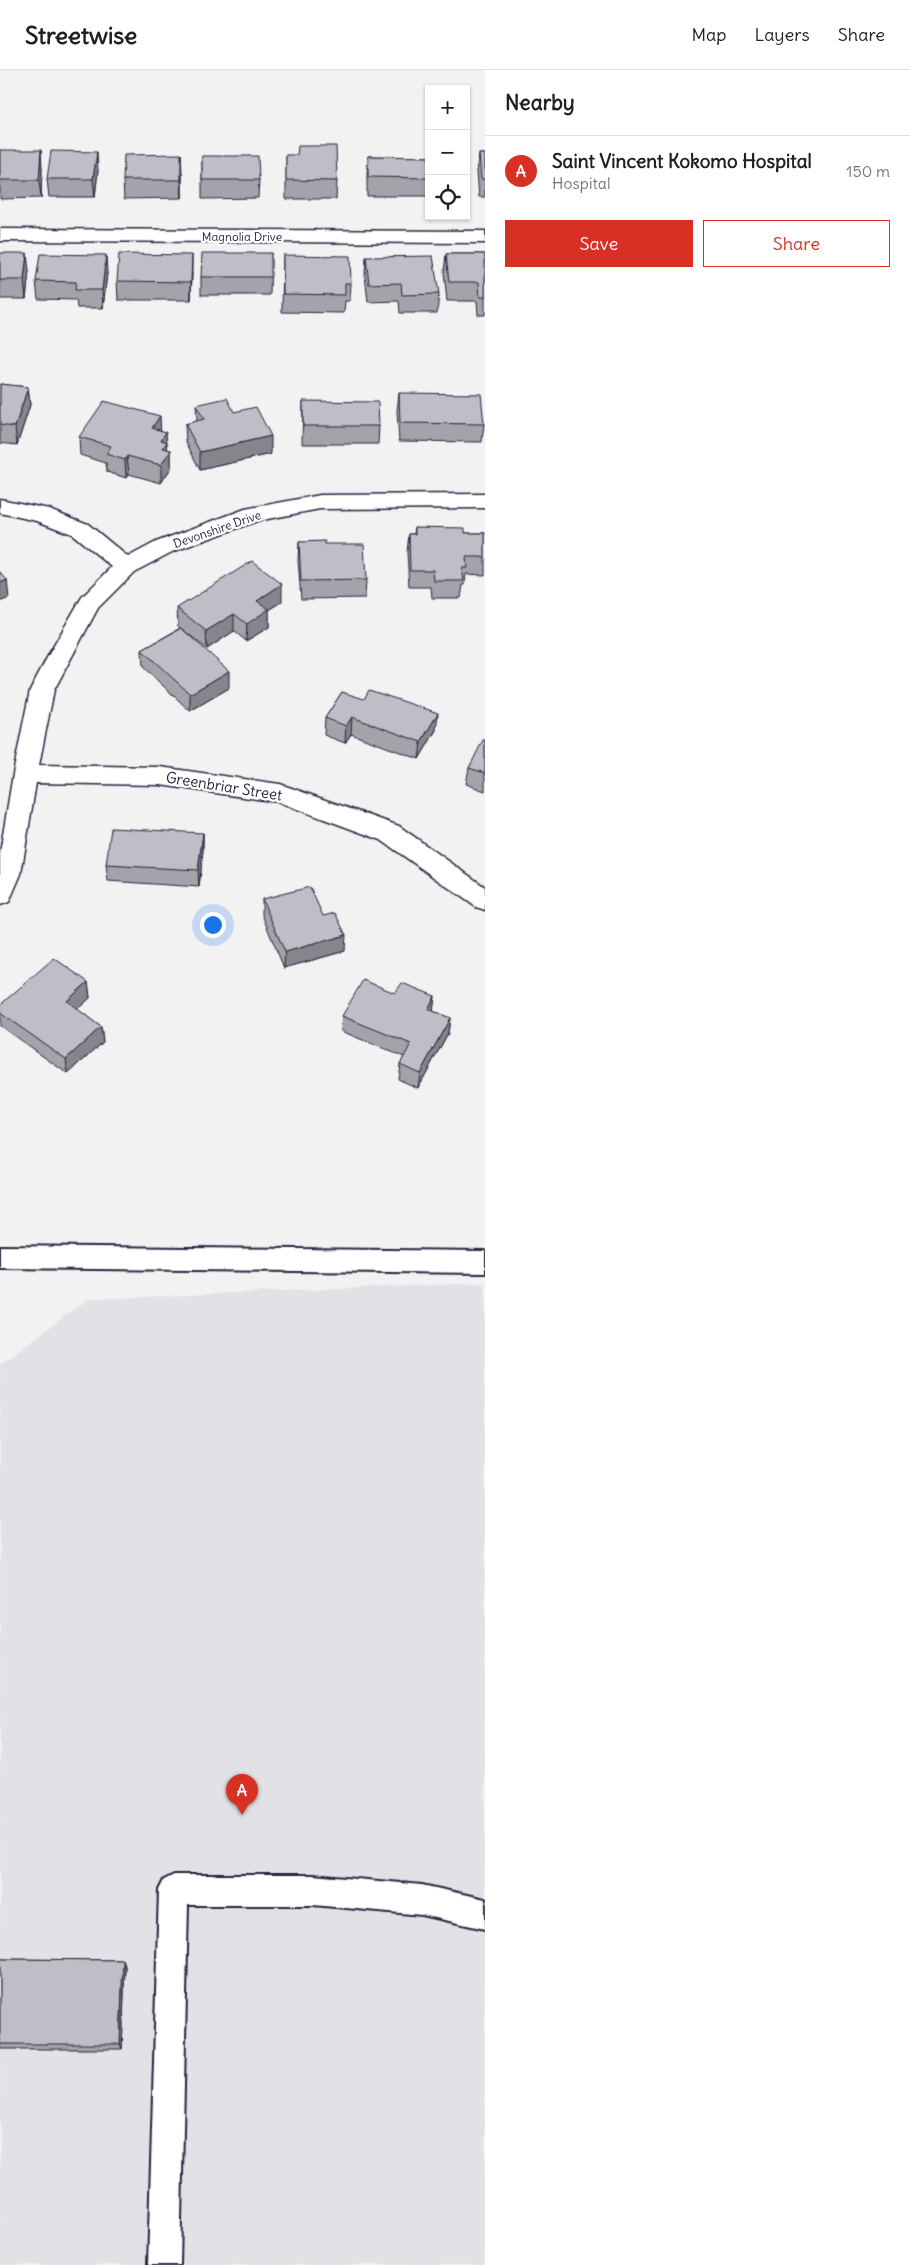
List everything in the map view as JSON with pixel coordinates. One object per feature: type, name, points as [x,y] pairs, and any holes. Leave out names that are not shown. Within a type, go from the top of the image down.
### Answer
[{"type":"street","name":"Magnolia Drive","points":[[0,235],[485,237]]},
{"type":"street","name":"Devonshire Drive","points":[[0,895],[9,874],[25,774],[42,690],[60,654],[90,603],[126,567],[164,547],[253,514],[301,505],[320,502],[485,500]]},
{"type":"street","points":[[0,506],[41,514],[80,529],[126,567]]},
{"type":"street","name":"Greenbriar Street","points":[[25,774],[160,776],[280,793],[390,833],[485,900]]},
{"type":"lane","points":[[0,1257],[485,1262]]},
{"type":"lane","points":[[164,2265],[174,1890],[313,1890],[422,1900],[485,1914]]},
{"type":"shaded area","points":[[485,1283],[485,2265],[0,2265],[0,1364],[88,1299]]},
{"type":"building","points":[[298,146],[336,146],[337,181],[286,180],[286,155],[297,155]]},
{"type":"building","points":[[0,150],[41,150],[39,180],[0,180]]},
{"type":"building","points":[[51,151],[97,152],[93,179],[47,179]]},
{"type":"building","points":[[181,154],[181,180],[123,180],[124,155]]},
{"type":"building","points":[[479,154],[485,154],[485,179],[481,179]]},
{"type":"building","points":[[202,156],[258,156],[259,180],[202,180]]},
{"type":"building","points":[[368,156],[425,157],[425,178],[368,177]]},
{"type":"building","points":[[0,253],[27,253],[24,280],[0,280]]},
{"type":"building","points":[[202,253],[271,253],[271,277],[201,277]]},
{"type":"building","points":[[40,254],[106,255],[102,290],[75,290],[76,282],[36,281]]},
{"type":"building","points":[[119,254],[192,255],[191,282],[117,281]]},
{"type":"building","points":[[446,254],[485,254],[485,297],[480,297],[479,282],[449,282]]},
{"type":"building","points":[[283,255],[350,256],[351,283],[345,283],[345,295],[283,294]]},
{"type":"building","points":[[433,256],[439,294],[402,295],[401,283],[369,284],[366,257]]},
{"type":"building","points":[[0,384],[28,387],[15,427],[0,425]]},
{"type":"building","points":[[399,393],[481,394],[484,424],[400,423]]},
{"type":"building","points":[[227,398],[234,412],[256,407],[271,436],[200,452],[185,424],[204,419],[196,405]]},
{"type":"building","points":[[104,401],[160,416],[152,428],[166,432],[161,440],[167,442],[163,448],[171,450],[161,465],[127,456],[125,460],[106,454],[111,446],[79,437]]},
{"type":"building","points":[[303,401],[378,402],[379,426],[303,426]]},
{"type":"building","points":[[415,527],[465,528],[465,533],[485,533],[485,557],[466,557],[467,568],[462,568],[464,581],[434,581],[433,570],[410,570],[409,534],[415,534]]},
{"type":"building","points":[[325,541],[325,544],[364,544],[366,580],[301,581],[299,542]]},
{"type":"building","points":[[252,561],[282,584],[257,601],[269,609],[247,624],[234,614],[206,631],[177,608]]},
{"type":"building","points":[[0,572],[7,580],[0,583]]},
{"type":"building","points":[[181,628],[229,671],[190,694],[142,650]]},
{"type":"building","points":[[369,690],[438,713],[421,742],[352,717],[346,726],[325,718],[342,692],[364,699]]},
{"type":"building","points":[[483,740],[485,740],[485,773],[469,768]]},
{"type":"building","points":[[111,828],[203,833],[198,870],[106,865]]},
{"type":"building","points":[[310,887],[323,916],[335,913],[346,935],[285,952],[262,899]]},
{"type":"building","points":[[54,958],[88,982],[67,1001],[101,1027],[66,1059],[0,1013],[0,1005]]},
{"type":"building","points":[[363,980],[395,993],[402,983],[435,996],[428,1009],[450,1018],[420,1073],[400,1064],[411,1044],[342,1016]]},
{"type":"building","points":[[0,1959],[123,1960],[120,2044],[0,2044]]},
{"type":"place","name":"Saint Vincent Kokomo Hospital","points":[[242,1815]]}]
